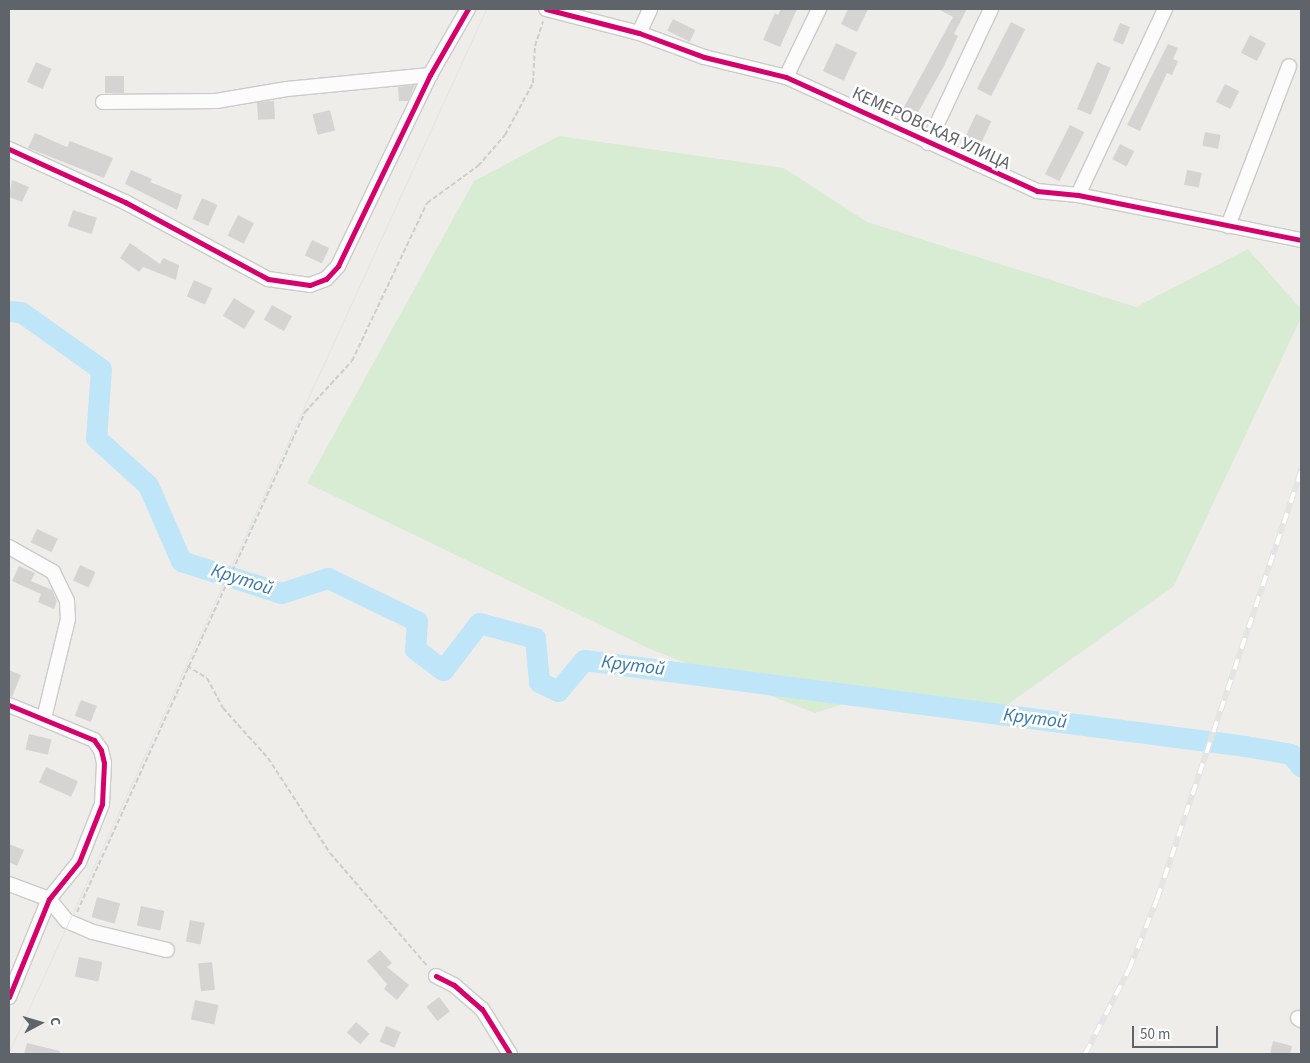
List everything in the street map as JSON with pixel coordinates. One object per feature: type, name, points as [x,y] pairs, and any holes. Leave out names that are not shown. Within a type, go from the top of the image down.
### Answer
[{"type":"street","points":[[9,150],[125,202],[268,279],[310,285],[326,279],[338,266],[430,76],[468,9]]},
{"type":"street","name":"КЕМЕРОВСКАЯ УЛИЦА","points":[[547,9],[639,33],[704,57],[786,77],[1037,191],[1078,195],[1301,240]]},
{"type":"street","points":[[639,33],[650,9]]},
{"type":"street","points":[[786,77],[819,9]]},
{"type":"street","points":[[928,143],[991,9]]},
{"type":"street","points":[[1078,195],[1165,9]]},
{"type":"street","points":[[1228,226],[1289,66]]},
{"type":"street","points":[[103,102],[216,101],[286,89],[430,76]]},
{"type":"street","points":[[9,547],[53,572],[67,601],[68,619],[44,718]]},
{"type":"street","points":[[9,705],[94,740],[101,750],[104,764],[102,804],[79,862],[48,899],[9,996]]},
{"type":"street","points":[[9,884],[48,899],[63,918],[93,932],[167,950]]},
{"type":"street","points":[[436,976],[454,985],[482,1010],[510,1054]]},
{"type":"path","points":[[72,923],[305,412],[352,361],[427,203],[478,166],[505,135],[533,83],[536,38],[547,9]]},
{"type":"path","points":[[188,666],[207,678],[223,708],[268,758],[330,853],[436,976]]},
{"type":"green space","points":[[559,136],[784,168],[867,222],[1136,307],[1248,249],[1301,309],[1301,318],[1174,586],[1007,705],[852,701],[815,713],[650,649],[307,483],[474,181]]},
{"type":"building","points":[[781,9],[797,9],[780,47],[763,40],[775,13],[778,15]]},
{"type":"building","points":[[848,9],[868,9],[857,32],[841,24]]},
{"type":"building","points":[[938,9],[967,9],[954,34],[958,36],[944,66],[916,116],[903,109],[953,17]]},
{"type":"building","points":[[673,19],[695,30],[690,42],[667,31]]},
{"type":"building","points":[[1011,22],[1025,29],[991,96],[977,89]]},
{"type":"building","points":[[1120,23],[1130,27],[1123,45],[1113,41]]},
{"type":"building","points":[[1250,35],[1266,43],[1257,61],[1241,53]]},
{"type":"building","points":[[836,43],[857,53],[844,81],[823,71]]},
{"type":"building","points":[[1168,44],[1178,48],[1173,59],[1178,61],[1172,75],[1167,73],[1140,131],[1127,125]]},
{"type":"building","points":[[36,62],[52,69],[43,89],[27,82]]},
{"type":"building","points":[[1097,62],[1111,68],[1091,115],[1077,109]]},
{"type":"building","points":[[105,76],[124,76],[124,93],[105,93]]},
{"type":"building","points":[[1225,84],[1239,91],[1230,109],[1216,102]]},
{"type":"building","points":[[415,85],[408,101],[399,101],[398,87]]},
{"type":"building","points":[[274,101],[275,119],[258,120],[257,102]]},
{"type":"building","points":[[330,110],[335,130],[318,135],[313,114]]},
{"type":"building","points":[[976,114],[991,121],[981,144],[965,137]]},
{"type":"building","points":[[1070,125],[1084,132],[1059,181],[1045,174]]},
{"type":"building","points":[[1205,132],[1221,135],[1218,149],[1202,146]]},
{"type":"building","points":[[35,133],[67,147],[70,141],[113,158],[104,178],[28,148]]},
{"type":"building","points":[[1120,144],[1134,151],[1127,166],[1112,159]]},
{"type":"building","points":[[131,170],[152,179],[150,182],[182,195],[177,210],[125,184]]},
{"type":"building","points":[[1187,170],[1202,173],[1199,188],[1184,185]]},
{"type":"building","points":[[12,180],[29,187],[22,202],[9,197]]},
{"type":"building","points":[[202,198],[218,205],[208,226],[193,219]]},
{"type":"building","points":[[73,210],[97,218],[92,234],[68,226]]},
{"type":"building","points":[[238,215],[254,223],[244,244],[228,235]]},
{"type":"building","points":[[312,240],[329,248],[322,263],[305,255]]},
{"type":"building","points":[[130,243],[160,264],[163,258],[179,265],[176,280],[143,267],[139,272],[120,258]]},
{"type":"building","points":[[194,280],[212,288],[205,305],[187,296]]},
{"type":"building","points":[[234,298],[255,311],[244,329],[223,316]]},
{"type":"building","points":[[272,305],[292,316],[284,331],[264,320]]},
{"type":"building","points":[[37,529],[58,539],[52,552],[31,543]]},
{"type":"building","points":[[80,565],[96,572],[89,587],[73,581]]},
{"type":"building","points":[[19,566],[35,573],[31,581],[52,590],[57,601],[54,609],[38,602],[41,594],[12,581]]},
{"type":"building","points":[[9,670],[21,675],[12,697],[9,696]]},
{"type":"building","points":[[81,700],[97,706],[91,722],[75,716]]},
{"type":"building","points":[[29,734],[51,739],[48,755],[25,750]]},
{"type":"building","points":[[46,767],[78,781],[71,797],[39,783]]},
{"type":"building","points":[[9,844],[24,850],[17,866],[9,862]]},
{"type":"building","points":[[97,897],[120,903],[115,923],[92,917]]},
{"type":"building","points":[[141,906],[164,911],[160,931],[137,926]]},
{"type":"building","points":[[190,920],[205,923],[201,944],[186,942]]},
{"type":"building","points":[[380,950],[392,963],[387,967],[409,985],[397,1000],[384,989],[387,984],[367,961]]},
{"type":"building","points":[[79,957],[102,962],[98,982],[75,977]]},
{"type":"building","points":[[212,962],[215,990],[201,991],[198,963]]},
{"type":"building","points":[[439,997],[450,1011],[437,1021],[426,1007]]},
{"type":"building","points":[[195,1000],[218,1005],[214,1025],[191,1020]]},
{"type":"building","points":[[356,1022],[370,1034],[360,1044],[347,1033]]},
{"type":"building","points":[[386,1026],[401,1032],[394,1048],[380,1042]]},
{"type":"building","points":[[1273,1041],[1292,1046],[1290,1054],[1270,1054]]},
{"type":"building","points":[[27,1043],[60,1051],[59,1054],[24,1054]]},
{"type":"waterway","name":"Крутой","points":[[9,311],[21,312],[101,369],[96,438],[148,485],[181,561],[281,593],[328,578],[417,621],[415,649],[443,670],[479,623],[535,638],[539,682],[558,691],[584,660],[1245,746],[1291,754],[1301,767]]},
{"type":"tram line","points":[[9,1052],[486,9]]},
{"type":"railway","points":[[1085,1054],[1129,969],[1157,899],[1301,470]]},
{"type":"cycle path","points":[[9,149],[125,202],[268,279],[310,285],[326,279],[338,266],[430,75],[468,9]]},
{"type":"cycle path","points":[[546,9],[639,33],[704,57],[786,77],[1037,191],[1078,195],[1301,240]]},
{"type":"cycle path","points":[[9,705],[94,740],[101,750],[104,763],[102,804],[79,862],[49,899],[9,997]]},
{"type":"cycle path","points":[[436,976],[454,985],[482,1009],[510,1054]]}]
